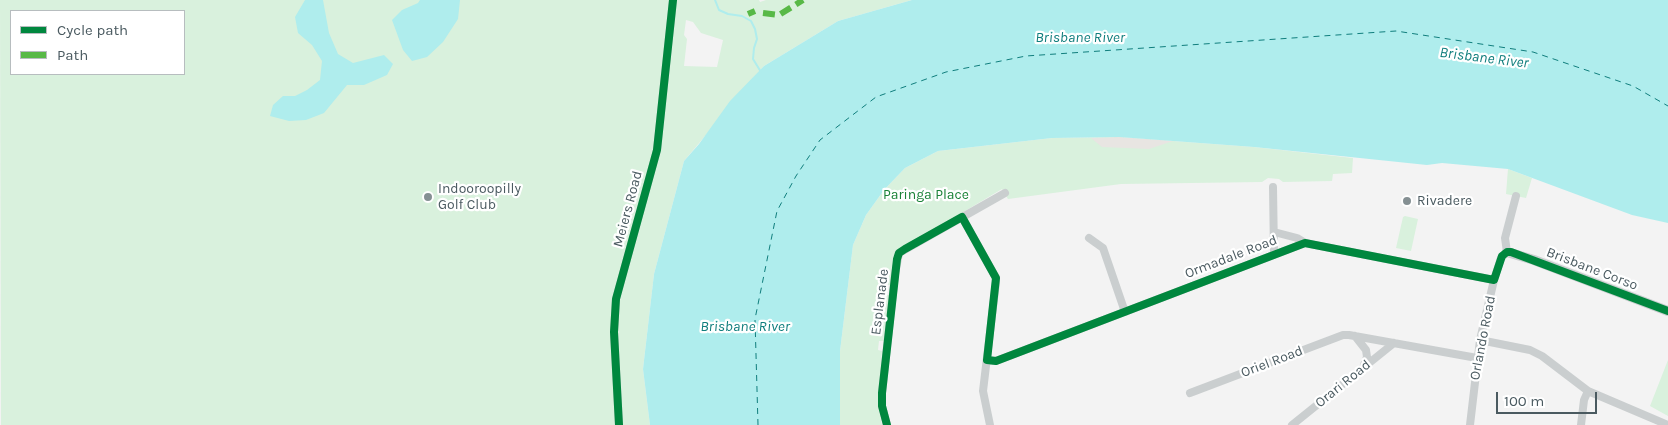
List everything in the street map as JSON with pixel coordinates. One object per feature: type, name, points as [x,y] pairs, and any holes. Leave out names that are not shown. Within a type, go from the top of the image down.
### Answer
[{"type":"street","name":"Meiers Road","points":[[619,425],[614,332],[616,299],[657,150],[673,0]]},
{"type":"street","points":[[1272,187],[1274,254]]},
{"type":"street","name":"Esplanade","points":[[887,425],[882,406],[882,393],[897,259],[900,253],[1004,193]]},
{"type":"street","name":"Orlando Road","points":[[1470,425],[1480,340],[1494,280],[1501,258],[1507,252],[1505,238],[1516,196]]},
{"type":"street","points":[[962,217],[996,278],[983,391],[990,425]]},
{"type":"street","name":"Ormadale Road","points":[[1274,232],[1297,238],[1305,243],[1494,280]]},
{"type":"street","points":[[1089,238],[1103,248],[1125,312]]},
{"type":"street","name":"Ormadale Road","points":[[987,360],[996,361],[1305,243]]},
{"type":"street","name":"Brisbane Corso","points":[[1507,252],[1534,260],[1668,311]]},
{"type":"street","name":"Oriel Road","points":[[1190,393],[1343,335],[1477,358]]},
{"type":"street","points":[[1355,336],[1366,350],[1367,357],[1364,367]]},
{"type":"street","points":[[1480,340],[1530,350],[1542,356],[1588,391],[1668,425]]},
{"type":"street","name":"Orari Road","points":[[1292,425],[1394,343]]},
{"type":"street","points":[[1581,425],[1584,400],[1588,391]]},
{"type":"green space","points":[[0,0],[759,0],[760,2],[766,0],[912,0],[838,21],[764,66],[684,161],[654,274],[643,369],[650,425],[1,425]],"holes":[[[686,20],[693,22],[701,33],[723,40],[717,67],[684,66],[687,39],[684,35]]]},
{"type":"green space","name":"Paringa Place","points":[[1119,137],[1254,147],[1353,158],[1352,173],[1333,174],[1332,181],[1283,182],[1279,179],[1268,178],[1262,182],[1121,184],[1008,199],[1002,189],[896,252],[893,257],[890,285],[885,285],[884,294],[889,295],[884,341],[879,341],[878,350],[882,351],[878,403],[882,425],[840,425],[840,351],[853,245],[866,215],[884,190],[905,168],[938,151],[1052,138]]},
{"type":"green space","points":[[1508,169],[1532,178],[1526,198],[1506,194]]},
{"type":"green space","points":[[1403,217],[1418,219],[1411,251],[1396,248]]},
{"type":"green space","points":[[1668,360],[1668,416],[1650,406]]},
{"type":"sand","points":[[1119,137],[1173,141],[1149,149],[1102,147],[1091,138]]},
{"type":"water","points":[[305,0],[323,0],[329,33],[338,54],[353,63],[384,55],[393,64],[387,75],[364,85],[347,85],[324,113],[306,120],[289,121],[270,116],[273,105],[283,96],[295,96],[320,80],[322,61],[312,45],[298,33],[295,17]]},
{"type":"water","points":[[420,0],[460,0],[458,19],[443,42],[427,57],[412,61],[403,50],[392,20],[402,10],[418,3]]},
{"type":"water","name":"Brisbane River","points":[[912,0],[1668,0],[1668,223],[1632,215],[1508,169],[1442,163],[1427,165],[1254,147],[1119,137],[1052,138],[938,151],[905,168],[884,190],[866,215],[853,245],[840,351],[840,425],[650,425],[643,369],[654,274],[684,161],[699,144],[730,101],[764,66],[838,21]]},
{"type":"waterway","points":[[715,0],[719,10],[728,14],[742,16],[751,21],[757,39],[753,59],[761,72]]},
{"type":"ferry route","points":[[758,425],[755,319],[777,211],[796,176],[820,140],[876,97],[946,72],[1026,56],[1396,31],[1533,52],[1633,86],[1668,106]]},
{"type":"marked path","points":[[763,13],[779,15],[803,0]]},
{"type":"marked path","points":[[748,14],[755,11]]},
{"type":"cycle path","points":[[619,425],[614,332],[616,299],[657,150],[673,0]]},
{"type":"cycle path","points":[[887,425],[882,406],[882,393],[899,253],[962,217],[996,278],[987,360],[996,361],[1305,243],[1494,280],[1502,256],[1507,252],[1511,252],[1668,311]]},
{"type":"place","name":"Indooroopilly Golf Club","points":[[428,197]]},
{"type":"place","name":"Rivadere","points":[[1407,201]]}]
